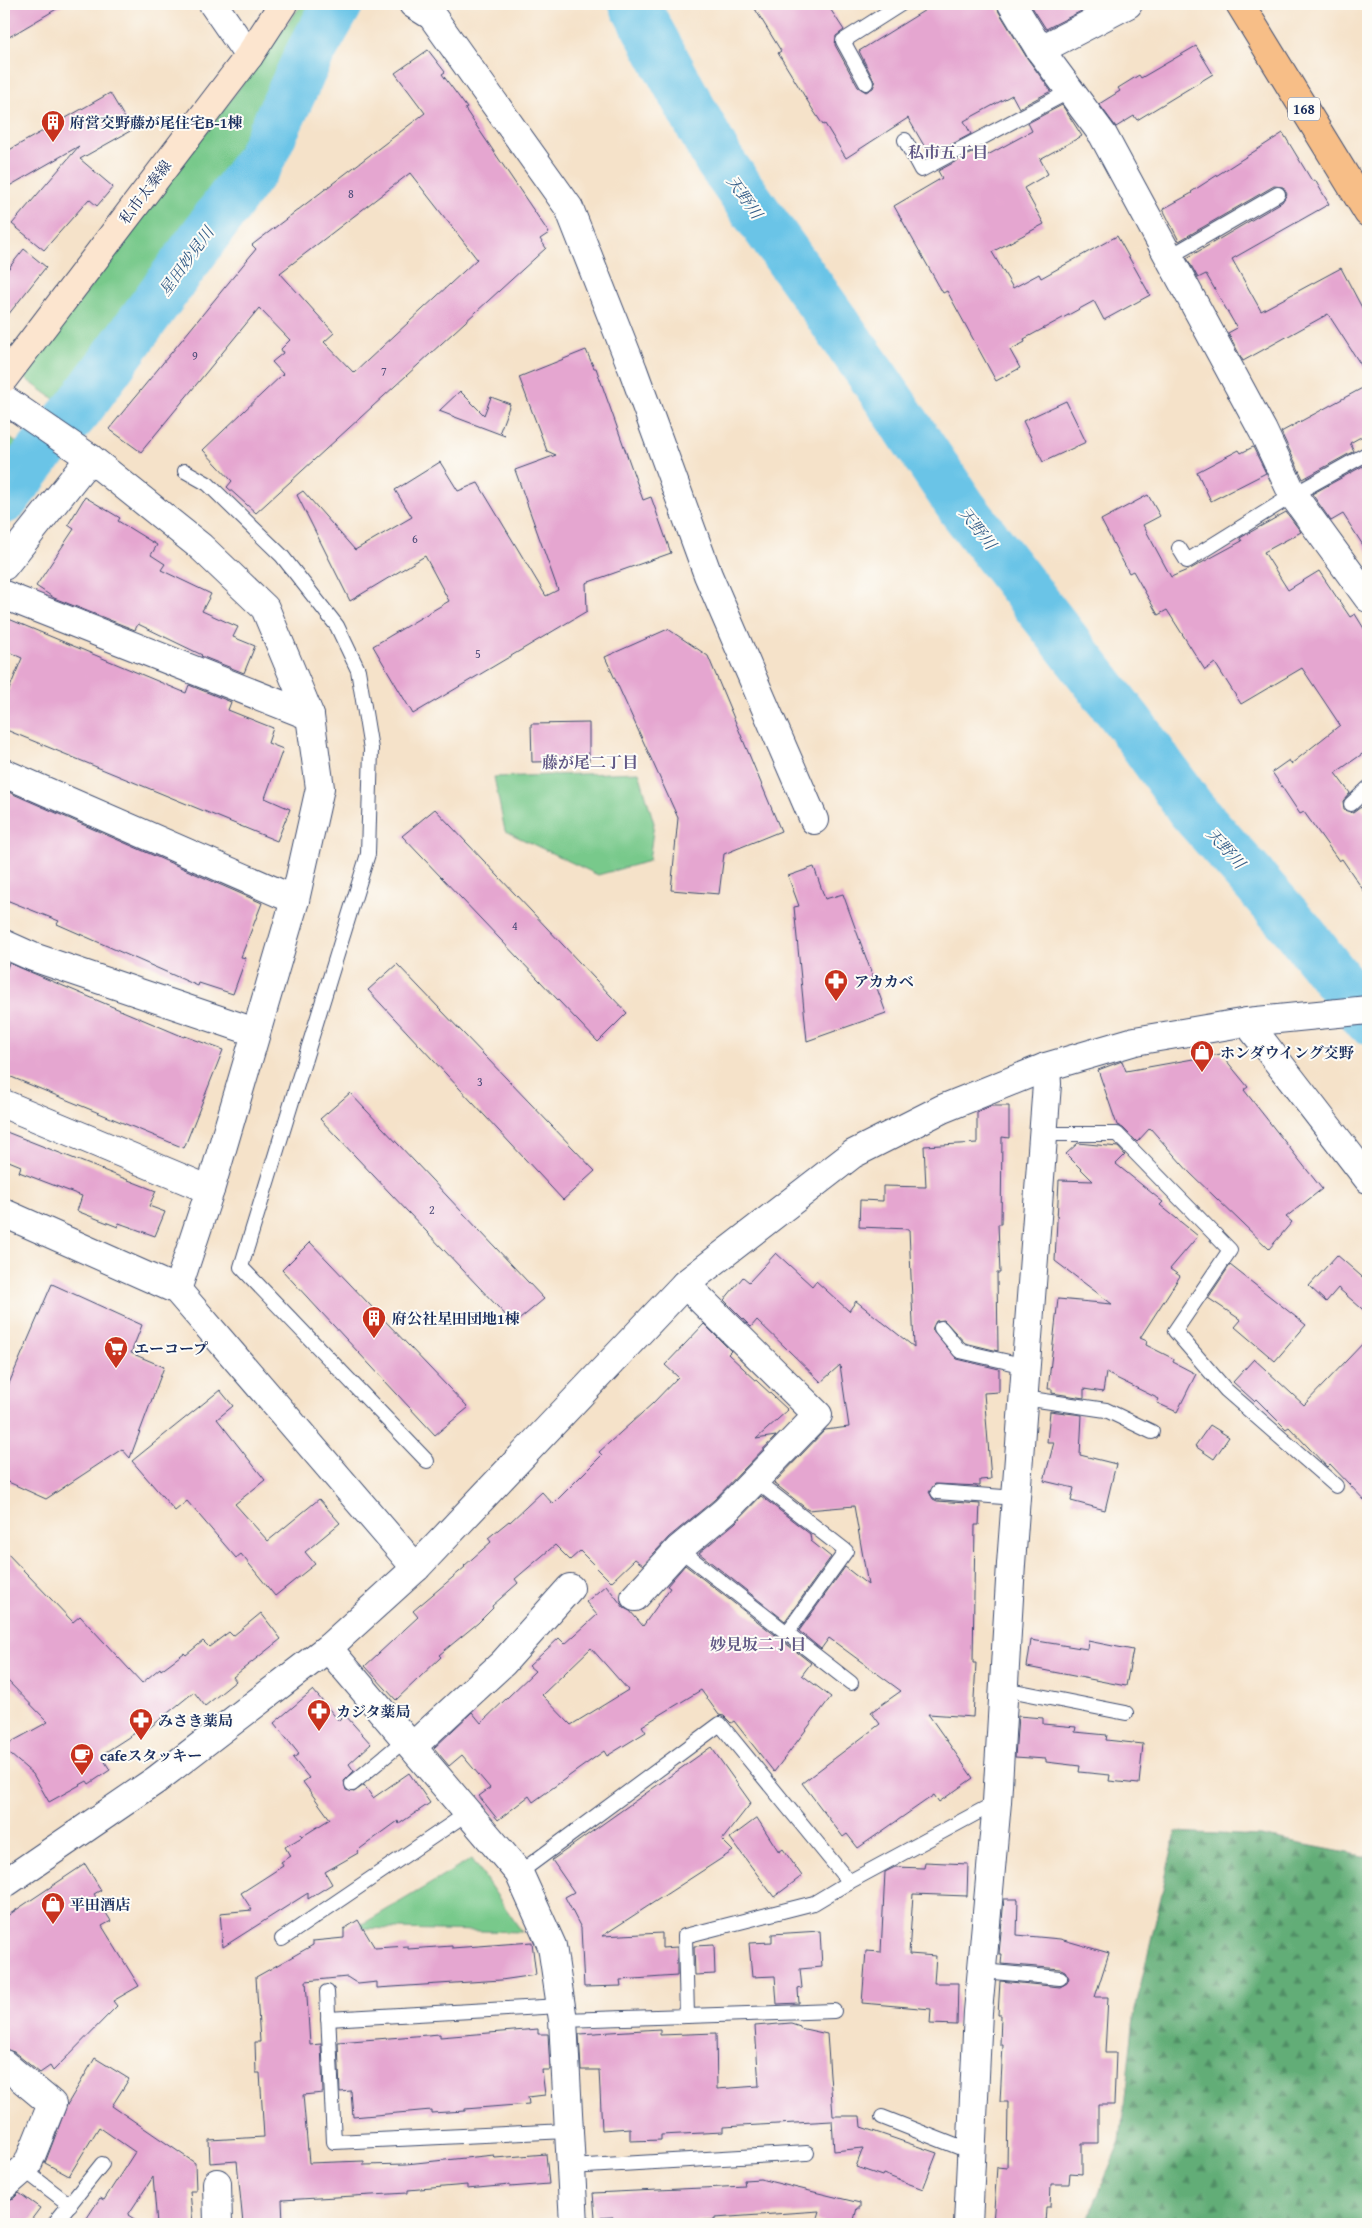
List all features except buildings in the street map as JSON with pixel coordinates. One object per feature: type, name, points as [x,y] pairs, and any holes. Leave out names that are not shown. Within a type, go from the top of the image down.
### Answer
[{"type":"highway","name":"168","points":[[1240,4],[1368,214]]},
{"type":"main road","name":"私市太秦線","points":[[4,378],[249,56],[284,4]]},
{"type":"street","points":[[213,4],[249,56]]},
{"type":"street","points":[[413,4],[432,16],[569,208],[632,370],[708,575],[814,820]]},
{"type":"street","points":[[1012,4],[1040,50],[1103,135],[1263,431],[1293,494],[1368,598]]},
{"type":"street","points":[[1040,50],[1128,4]]},
{"type":"street","points":[[4,399],[90,458],[201,547],[265,608],[310,716],[320,788],[295,900],[210,1190],[177,1290]]},
{"type":"street","points":[[4,566],[90,458]]},
{"type":"street","points":[[4,595],[310,716]]},
{"type":"street","points":[[4,773],[295,900]]},
{"type":"street","points":[[4,944],[34,957],[255,1032]]},
{"type":"street","points":[[4,1884],[156,1780],[328,1648],[416,1568],[685,1284],[852,1154],[942,1108],[1046,1067],[1136,1041],[1256,1021],[1368,1010]]},
{"type":"street","points":[[1256,1021],[1368,1179]]},
{"type":"street","points":[[968,2224],[982,1971],[997,1802],[1046,1067]]},
{"type":"street","points":[[4,1104],[210,1190]]},
{"type":"street","points":[[4,1213],[177,1290],[416,1568]]},
{"type":"street","points":[[635,1597],[679,1550],[725,1511],[818,1415],[685,1284]]},
{"type":"street","points":[[409,1742],[503,1663],[570,1588]]},
{"type":"street","points":[[328,1648],[519,1873],[552,1946],[562,2013],[574,2224]]},
{"type":"street","points":[[4,2064],[52,2104],[27,2166],[13,2178]]},
{"type":"street","points":[[217,2183],[218,2224]]},
{"type":"lane","points":[[866,83],[842,41],[901,4]]},
{"type":"lane","points":[[905,140],[921,170],[1070,91]]},
{"type":"lane","points":[[1169,257],[1278,194]]},
{"type":"lane","points":[[1179,548],[1187,560],[1293,494],[1368,453]]},
{"type":"lane","points":[[185,472],[208,484],[282,556],[337,626],[358,670],[371,750],[368,854],[241,1267],[427,1461]]},
{"type":"lane","points":[[1351,804],[1368,788]]},
{"type":"lane","points":[[1043,1134],[1117,1134],[1230,1250],[1175,1331],[1226,1390],[1336,1486]]},
{"type":"lane","points":[[941,1328],[960,1351],[1026,1366]]},
{"type":"lane","points":[[1024,1398],[1106,1410],[1152,1432]]},
{"type":"lane","points":[[755,1480],[846,1551],[787,1633]]},
{"type":"lane","points":[[938,1492],[1016,1498]]},
{"type":"lane","points":[[679,1550],[851,1683]]},
{"type":"lane","points":[[1004,1689],[1126,1713]]},
{"type":"lane","points":[[519,1873],[720,1724],[849,1882]]},
{"type":"lane","points":[[352,1784],[409,1742]]},
{"type":"lane","points":[[687,2016],[685,1936],[814,1904],[849,1882],[997,1802]]},
{"type":"lane","points":[[282,1939],[469,1812]]},
{"type":"lane","points":[[982,1971],[1060,1978]]},
{"type":"lane","points":[[326,1992],[334,2142],[568,2131]]},
{"type":"lane","points":[[328,2019],[562,2013],[687,2016],[834,2011]]},
{"type":"lane","points":[[882,2117],[972,2152]]},
{"type":"lane","points":[[570,2167],[807,2154]]},
{"type":"lane","points":[[54,2224],[102,2164]]},
{"type":"lane","points":[[13,2178],[70,2206]]},
{"type":"green space","points":[[302,4],[330,4],[258,149],[61,404],[23,377]]},
{"type":"green space","points":[[4,434],[31,453],[4,489]]},
{"type":"green space","points":[[639,772],[654,823],[649,861],[598,875],[505,831],[494,777]]},
{"type":"green space","points":[[1176,1832],[1260,1836],[1368,1857],[1368,2224],[1086,2224],[1120,2141],[1135,2009]]},
{"type":"green space","points":[[472,1859],[522,1932],[356,1928]]},
{"type":"waterway","name":"星田妙見川","points":[[4,499],[37,456],[78,409],[260,160],[310,53],[338,4]]},
{"type":"waterway","name":"天野川","points":[[634,4],[719,160],[875,379],[962,508],[1130,724],[1191,809],[1299,931],[1368,1019]]},
{"type":"place","name":"府営交野藤が尾住宅B-1棟","points":[[53,143]]},
{"type":"place","name":"アカカベ","points":[[836,1002]]},
{"type":"place","name":"ホンダウイング交野","points":[[1202,1073]]},
{"type":"place","name":"府公社星田団地1棟","points":[[374,1339]]},
{"type":"place","name":"エーコープ","points":[[116,1369]]},
{"type":"place","name":"カジタ薬局","points":[[319,1732]]},
{"type":"place","name":"みさき薬局","points":[[141,1741]]},
{"type":"place","name":"cafeスタッキー","points":[[82,1776]]},
{"type":"place","name":"平田酒店","points":[[53,1925]]},
{"type":"district","name":"私市五丁目","points":[[948,152]]},
{"type":"district","name":"藤が尾二丁目","points":[[590,762]]},
{"type":"district","name":"妙見坂二丁目","points":[[758,1644]]}]
